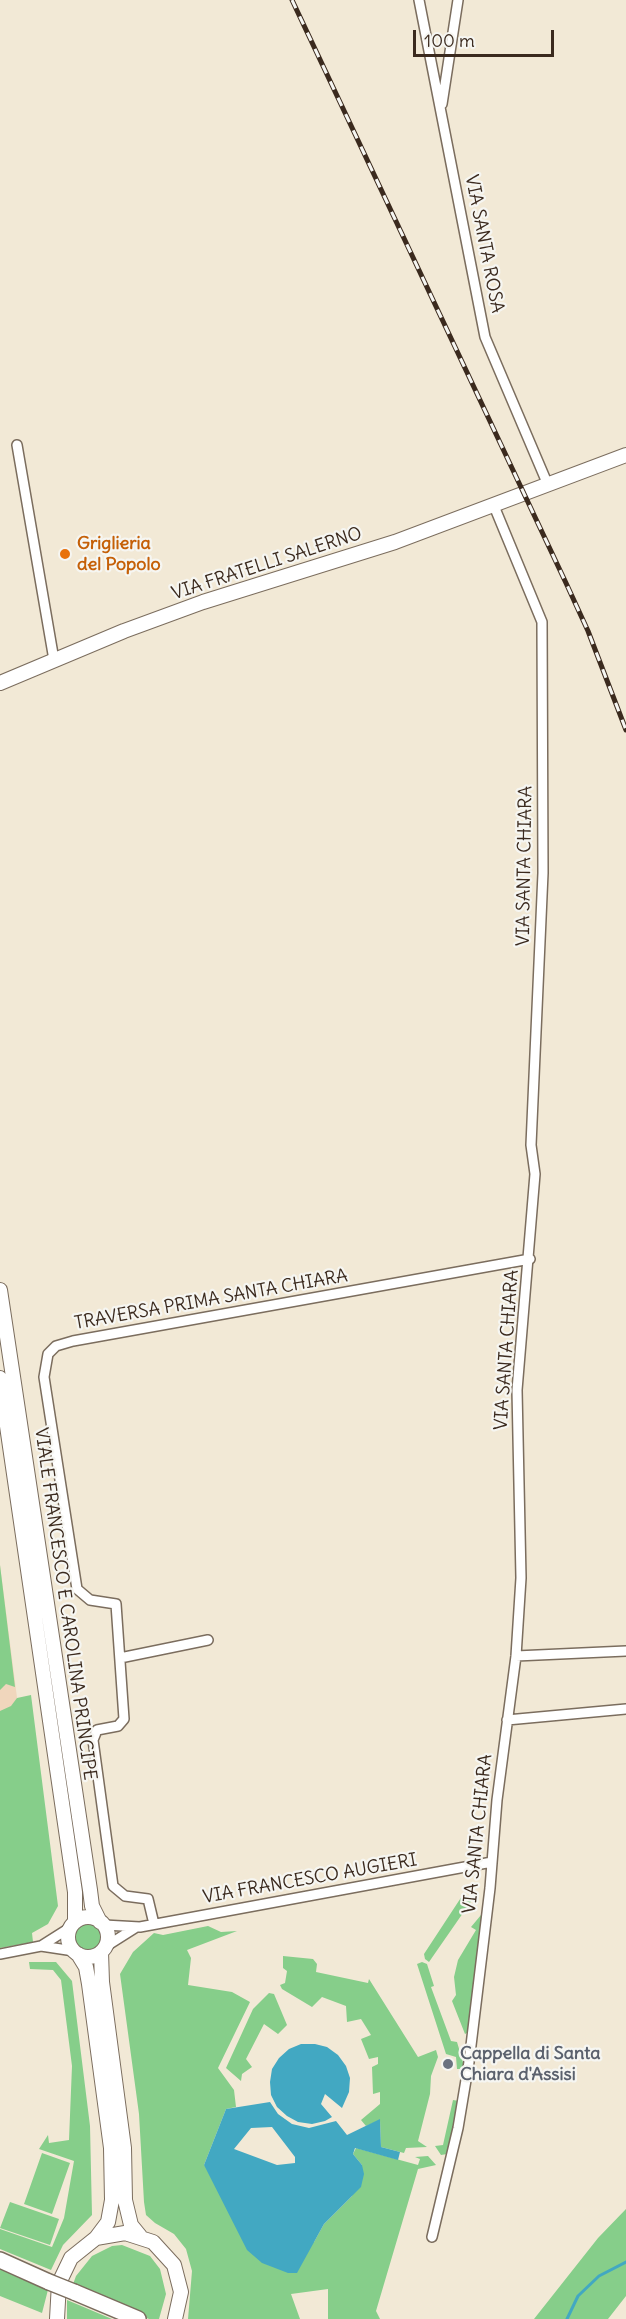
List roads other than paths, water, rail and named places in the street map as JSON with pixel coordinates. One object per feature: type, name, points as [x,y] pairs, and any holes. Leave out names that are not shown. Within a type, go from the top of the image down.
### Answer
[{"type":"main road","points":[[0,2260],[138,2319]]},
{"type":"street","name":"VIA SANTA ROSA","points":[[419,0],[485,337],[548,485]]},
{"type":"street","points":[[441,112],[458,0]]},
{"type":"street","points":[[17,445],[54,660]]},
{"type":"street","name":"VIA FRATELLI SALERNO","points":[[0,683],[203,603],[395,542],[626,455]]},
{"type":"street","name":"VIA SANTA CHIARA","points":[[432,2237],[458,2128],[469,2062],[516,1656],[521,1578],[517,1390],[530,1259],[535,1174],[531,1145],[543,873],[542,622],[494,506]]},
{"type":"street","name":"TRAVERSA PRIMA SANTA CHIARA","points":[[154,1924],[152,1904],[148,1899],[125,1896],[113,1886],[93,1748],[97,1730],[118,1726],[124,1719],[116,1604],[90,1600],[77,1589],[75,1583],[44,1377],[44,1364],[56,1346],[530,1259]]},
{"type":"street","name":"VIALE FRANCESCO E CAROLINA PRINCIPE","points":[[0,1290],[92,1906],[108,1934],[103,1949],[102,1982],[124,2148],[125,2200],[131,2225],[140,2236]]},
{"type":"street","name":"VIALE FRANCESCO E CAROLINA PRINCIPE","points":[[0,1378],[75,1892],[73,1925],[69,1940],[86,1967],[111,2148],[112,2200],[108,2222],[96,2238]]},
{"type":"street","points":[[120,1658],[208,1640]]},
{"type":"street","points":[[516,1656],[626,1651]]},
{"type":"street","points":[[507,1720],[626,1709]]},
{"type":"street","name":"VIA FRANCESCO AUGIERI","points":[[102,1924],[135,1928],[492,1862]]},
{"type":"street","points":[[0,1954],[41,1946],[88,1917],[102,1924]]},
{"type":"street","name":"VIA FRANCESCO AUGIERI","points":[[103,1949],[135,1928]]},
{"type":"street","points":[[41,1946],[90,1957],[103,1949]]},
{"type":"street","points":[[57,2319],[59,2283],[67,2266],[79,2250],[96,2238],[125,2233],[140,2236],[165,2252],[174,2265],[181,2292],[175,2319]]},
{"type":"water","points":[[301,2044],[327,2047],[338,2055],[346,2066],[350,2078],[349,2092],[342,2108],[325,2094],[321,2104],[332,2117],[312,2124],[298,2122],[287,2116],[277,2107],[271,2095],[272,2069],[289,2049]]},
{"type":"water","points":[[270,2102],[278,2114],[292,2124],[309,2128],[336,2121],[347,2135],[380,2119],[381,2147],[400,2152],[398,2160],[355,2148],[353,2154],[362,2165],[364,2174],[361,2187],[324,2224],[297,2273],[288,2273],[262,2263],[247,2250],[204,2165],[226,2109]],"holes":[[[272,2127],[295,2157],[295,2163],[277,2165],[234,2149],[251,2128]]]},
{"type":"waterway","points":[[567,2319],[578,2296],[599,2276],[626,2262]]},
{"type":"railway","points":[[292,0],[588,631],[626,730]]},
{"type":"place","name":"Griglieria del Popolo","points":[[65,554]]},
{"type":"place","name":"Cappella di Santa Chiara d'Assisi","points":[[448,2064]]}]
